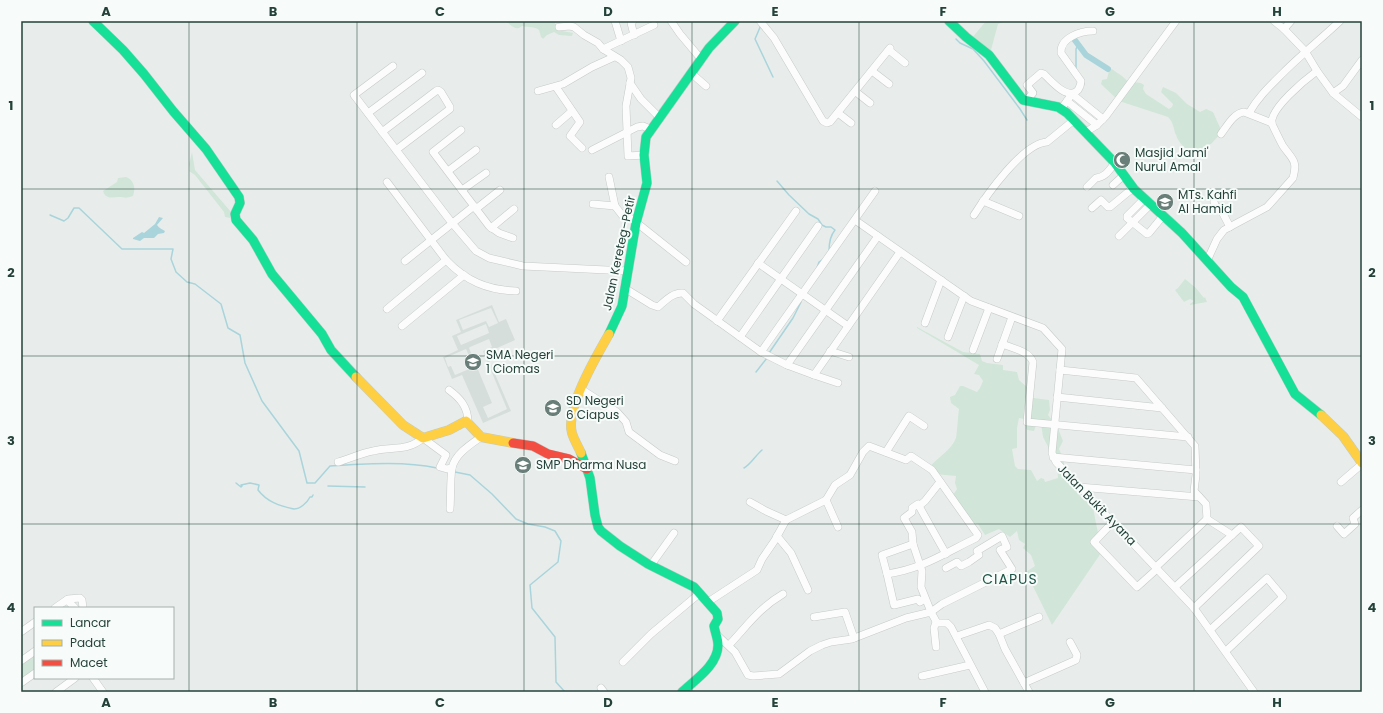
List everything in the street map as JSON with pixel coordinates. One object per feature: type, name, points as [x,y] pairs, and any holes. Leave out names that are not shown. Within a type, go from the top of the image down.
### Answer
[{"type":"street","points":[[93,21],[140,69],[173,111],[206,149],[239,197],[240,203],[235,214],[236,220],[253,240],[272,274],[322,334],[334,354],[403,425],[424,438],[446,455],[440,467],[452,472]]},
{"type":"street","points":[[615,21],[621,41]]},
{"type":"street","points":[[633,21],[631,23],[634,34]]},
{"type":"street","points":[[671,21],[701,58]]},
{"type":"street","name":"Jalan Kereteg–Petir","points":[[682,692],[712,662],[717,649],[717,635],[714,626],[718,619],[717,616],[708,602],[689,584],[651,565],[608,537],[598,527],[595,515],[592,485],[570,427],[587,373],[620,313],[626,289],[636,223],[647,184],[644,155],[646,136],[701,58],[714,42],[735,21]]},
{"type":"street","points":[[949,21],[989,56],[1020,97],[1026,101],[1061,109],[1074,120],[1115,163],[1133,188],[1182,234],[1246,301],[1295,394],[1324,417],[1355,451],[1362,464],[1342,482]]},
{"type":"street","points":[[1086,132],[1103,119],[1176,21]]},
{"type":"street","points":[[1274,21],[1284,29],[1305,51],[1333,93],[1362,117]]},
{"type":"street","points":[[1284,29],[1291,21]]},
{"type":"street","points":[[1249,113],[1273,81],[1340,21]]},
{"type":"street","points":[[763,24],[774,38],[823,121],[828,123],[856,92],[889,49],[905,63]]},
{"type":"street","points":[[603,49],[654,25]]},
{"type":"street","points":[[559,27],[574,27],[585,36],[598,43],[603,49],[628,67],[630,83],[626,106],[628,156],[644,155]]},
{"type":"street","points":[[1061,109],[1072,94],[1078,89],[1080,81],[1061,53],[1061,48],[1065,41],[1070,38],[1081,33],[1093,31]]},
{"type":"street","points":[[538,91],[563,84],[614,56]]},
{"type":"street","points":[[1333,93],[1343,86],[1362,60]]},
{"type":"street","points":[[393,66],[354,95],[452,223],[476,250],[489,258],[522,266],[628,271]]},
{"type":"street","points":[[872,71],[890,84]]},
{"type":"street","points":[[1207,261],[1220,234],[1267,207],[1294,176],[1295,161],[1283,146],[1272,123],[1273,118],[1282,102],[1299,85],[1317,71]]},
{"type":"street","points":[[368,113],[422,73]]},
{"type":"street","points":[[691,73],[706,86]]},
{"type":"street","points":[[1026,101],[1033,93],[1027,85],[1040,73],[1044,74],[1064,92],[1072,94],[1103,119]]},
{"type":"street","points":[[630,83],[641,99],[659,118]]},
{"type":"street","points":[[556,87],[571,112],[580,122],[570,136],[582,148]]},
{"type":"street","points":[[382,132],[436,91],[440,90],[450,109],[396,150]]},
{"type":"street","points":[[856,92],[870,103]]},
{"type":"street","points":[[1067,101],[1096,125]]},
{"type":"street","points":[[556,125],[571,112]]},
{"type":"street","points":[[1221,134],[1238,114],[1244,112],[1272,123]]},
{"type":"street","points":[[838,113],[851,123]]},
{"type":"street","points":[[974,215],[1001,178],[1025,154],[1041,143],[1047,142],[1074,120]]},
{"type":"street","points":[[592,150],[626,132],[641,126],[650,129]]},
{"type":"street","points":[[461,130],[433,152],[491,228],[513,238]]},
{"type":"street","points":[[448,171],[476,150]]},
{"type":"street","points":[[1087,186],[1096,178],[1101,178],[1106,175],[1115,163]]},
{"type":"street","points":[[462,190],[486,172]]},
{"type":"street","points":[[1113,185],[1124,175]]},
{"type":"street","points":[[609,177],[615,206],[622,215],[630,218],[686,262]]},
{"type":"street","points":[[387,182],[446,260],[456,270],[488,288],[516,291]]},
{"type":"street","points":[[1092,208],[1101,200],[1108,207],[1110,207],[1133,188]]},
{"type":"street","points":[[404,261],[452,223],[500,190]]},
{"type":"street","points":[[761,352],[875,191]]},
{"type":"street","points":[[983,201],[1019,216]]},
{"type":"street","points":[[1119,236],[1133,222],[1147,202]]},
{"type":"street","points":[[1214,202],[1216,207],[1220,208],[1230,227]]},
{"type":"street","points":[[593,204],[615,206]]},
{"type":"street","points":[[491,228],[514,209]]},
{"type":"street","points":[[718,321],[796,211]]},
{"type":"street","points":[[1133,222],[1143,232],[1148,234],[1163,216]]},
{"type":"street","name":"Jalan Bukit Ayana","points":[[855,220],[971,301],[1043,328],[1062,349],[1054,424],[1053,457],[1079,487],[1194,608],[1254,692]]},
{"type":"street","points":[[740,337],[818,226]]},
{"type":"street","points":[[787,365],[878,236]]},
{"type":"street","points":[[814,374],[900,252]]},
{"type":"street","points":[[387,309],[446,260]]},
{"type":"street","points":[[758,263],[848,326]]},
{"type":"street","points":[[402,326],[464,275]]},
{"type":"street","points":[[925,323],[941,280]]},
{"type":"street","points":[[626,289],[658,307],[673,295],[679,292],[683,293],[691,301],[761,352],[787,365],[838,383]]},
{"type":"street","points":[[948,337],[964,296]]},
{"type":"street","points":[[972,350],[989,308]]},
{"type":"street","points":[[997,359],[1012,317]]},
{"type":"street","points":[[1002,344],[1032,358],[1033,362],[1027,422],[1188,437]]},
{"type":"street","points":[[830,351],[849,357]]},
{"type":"street","points":[[1060,370],[1136,378],[1195,446],[1196,470],[1194,491],[1206,504],[1207,520],[1137,587],[1094,542],[1113,522]]},
{"type":"street","points":[[581,389],[617,412],[626,422],[629,432],[660,455],[675,461]]},
{"type":"street","points":[[450,390],[461,400],[468,415],[468,422],[481,437],[497,441],[533,446],[548,454],[569,459],[587,469]]},
{"type":"street","points":[[1057,397],[1162,408]]},
{"type":"street","points":[[886,452],[909,416],[924,426]]},
{"type":"street","points":[[338,462],[371,451],[408,447],[418,443],[424,438],[449,430],[464,422],[468,422]]},
{"type":"street","points":[[450,509],[452,472],[458,458],[469,444],[481,437]]},
{"type":"street","points":[[708,602],[757,570],[786,520],[826,500],[835,485],[850,474],[863,452],[869,446],[906,460],[911,456],[932,470],[978,535],[976,538],[921,566],[887,574]]},
{"type":"street","points":[[1053,457],[1196,470]]},
{"type":"street","points":[[936,647],[934,629],[936,622],[925,599],[921,585],[921,566],[913,544],[912,530],[904,518],[912,512],[912,508],[918,504],[919,506],[925,501],[940,482]]},
{"type":"street","points":[[1079,487],[1199,497]]},
{"type":"street","points":[[826,500],[838,527]]},
{"type":"street","points":[[750,502],[786,520]]},
{"type":"street","points":[[919,506],[946,554]]},
{"type":"street","points":[[1337,526],[1343,534],[1345,534],[1356,524],[1353,518],[1362,510]]},
{"type":"street","points":[[1207,520],[1232,535]]},
{"type":"street","points":[[1175,587],[1241,527],[1259,546],[1194,608]]},
{"type":"street","points":[[651,565],[674,533]]},
{"type":"street","points":[[777,536],[791,553],[808,590]]},
{"type":"street","points":[[717,635],[735,652],[748,675],[764,676],[779,674],[822,645],[854,638],[906,618],[931,612],[942,604],[1012,569],[1000,550],[1007,547],[1002,536],[977,551],[979,555],[961,566],[957,562],[946,568]]},
{"type":"street","points":[[913,544],[882,555],[894,605],[918,599],[920,602],[925,599]]},
{"type":"street","points":[[1210,630],[1267,578],[1283,598],[1226,651]]},
{"type":"street","points":[[623,662],[651,634],[700,593]]},
{"type":"street","points":[[729,645],[756,613],[783,594]]},
{"type":"street","points":[[56,607],[67,600],[82,598],[83,607]]},
{"type":"street","points":[[67,600],[74,607]]},
{"type":"street","points":[[814,617],[845,612],[854,638]]},
{"type":"street","points":[[999,634],[1038,617]]},
{"type":"street","points":[[936,622],[947,623],[951,627],[957,636],[970,665],[986,692]]},
{"type":"street","points":[[21,632],[34,623]]},
{"type":"street","points":[[957,636],[989,625],[995,628],[1029,692]]},
{"type":"street","points":[[1024,683],[1076,660],[1077,655],[1070,642]]},
{"type":"street","points":[[21,661],[34,652]]},
{"type":"street","points":[[922,676],[970,665]]},
{"type":"street","points":[[21,683],[34,674]]},
{"type":"street","points":[[56,692],[74,679]]},
{"type":"street","points":[[94,679],[101,690]]},
{"type":"street","points":[[97,679],[101,690]]},
{"type":"shaded area","name":"SMA Negeri 1 Ciomas","points":[[492,305],[499,322],[506,319],[515,340],[486,353],[511,411],[483,423],[462,375],[452,379],[443,357],[458,350],[452,336],[461,332],[456,320]],"holes":[[[491,308],[498,323],[489,327],[486,321],[463,330],[459,320]],[[486,324],[489,333],[461,345],[457,336]],[[489,339],[492,347],[483,351],[507,409],[488,418],[483,407],[492,403],[469,348]],[[466,349],[474,367],[455,375],[451,366],[448,367],[445,358]]]},
{"type":"green space","points":[[505,21],[554,21],[560,30],[573,33],[572,36],[559,35],[554,32],[547,35],[543,39],[539,30],[537,29],[522,26],[520,28],[515,28]]},
{"type":"green space","points":[[986,21],[1007,21],[998,24],[991,50],[972,38]]},
{"type":"green space","points":[[1112,69],[1130,83],[1141,83],[1144,85],[1143,89],[1146,94],[1169,109],[1173,104],[1161,92],[1163,87],[1176,93],[1187,104],[1200,112],[1206,109],[1213,112],[1222,132],[1211,144],[1206,145],[1204,153],[1194,154],[1181,144],[1168,117],[1119,101],[1101,84],[1102,80],[1107,79],[1109,71]]},
{"type":"green space","points":[[192,152],[195,170],[231,212],[230,218],[225,217],[224,212],[195,175],[189,171]]},
{"type":"green space","points":[[126,177],[133,182],[133,196],[125,198],[108,197],[104,194],[103,191],[117,182],[118,178]]},
{"type":"green space","points":[[1185,279],[1196,288],[1204,298],[1205,297],[1207,302],[1190,305],[1194,301],[1190,299],[1184,302],[1175,290]]},
{"type":"green space","points":[[917,328],[963,352],[980,354],[982,361],[1003,365],[1003,370],[1017,372],[1019,380],[1028,388],[1026,397],[1049,400],[1050,410],[1048,415],[1057,426],[1063,441],[1059,449],[1064,460],[1064,477],[1080,496],[1093,506],[1101,553],[1052,625],[1026,572],[1035,566],[1031,555],[1023,548],[1025,544],[1019,540],[1017,531],[1010,537],[999,529],[985,535],[978,524],[969,522],[951,498],[957,489],[955,483],[956,476],[935,474],[928,469],[951,446],[956,438],[959,409],[951,403],[950,397],[955,395],[960,386],[977,392],[983,381],[979,375],[974,374],[979,365]],"holes":[[[1019,418],[1024,419],[1027,430],[1034,431],[1036,425],[1041,423],[1043,437],[1057,464],[1058,478],[1045,482],[1044,479],[1041,478],[1037,481],[1031,470],[1018,469],[1015,466],[1012,449],[1017,448],[1017,428]]]},
{"type":"green space","points":[[34,656],[34,670],[21,679],[21,665]]},
{"type":"water","points":[[159,217],[163,218],[157,225],[165,231],[164,233],[158,234],[154,238],[144,238],[140,241],[133,239],[142,232],[144,233],[155,224]]},
{"type":"waterway","points":[[761,25],[755,39],[773,77]]},
{"type":"waterway","points":[[956,39],[960,43],[973,49],[984,61],[1027,120]]},
{"type":"waterway","points":[[1074,39],[1086,55],[1108,69]]},
{"type":"waterway","points":[[1076,69],[1076,49],[1078,45]]},
{"type":"waterway","points":[[777,181],[789,195],[809,214],[818,219],[822,225],[831,227],[835,230],[830,239],[829,251]]},
{"type":"waterway","points":[[50,215],[64,221],[68,218],[74,208],[79,208],[122,249],[173,249],[171,259],[176,272],[187,282],[195,284],[221,304],[228,328],[240,335],[245,363],[262,401],[299,451],[307,483],[315,483],[330,466],[411,464],[437,468]]},
{"type":"waterway","points":[[817,268],[819,262],[822,260]]},
{"type":"waterway","points":[[769,353],[793,318],[801,302]]},
{"type":"waterway","points":[[756,372],[767,358]]},
{"type":"waterway","points":[[744,468],[762,450]]},
{"type":"waterway","points":[[455,472],[470,475],[492,494],[516,519],[528,524],[545,527],[555,531],[561,541],[558,562],[530,585],[532,608],[555,637],[556,682],[565,692]]},
{"type":"waterway","points":[[236,483],[241,487],[241,485],[250,483],[259,485],[258,490],[265,498],[279,505],[294,509],[299,508],[313,495]]},
{"type":"waterway","points":[[328,486],[365,487]]},
{"type":"traffic: fast","points":[[93,21],[123,50],[206,149],[239,197],[240,203],[235,214],[236,220],[253,240],[272,274],[322,334],[331,350],[356,377]]},
{"type":"traffic: fast","points":[[609,334],[622,306],[636,223],[647,183],[644,155],[646,137],[709,48],[735,21]]},
{"type":"traffic: fast","points":[[949,21],[989,55],[1023,100],[1058,107],[1067,113],[1115,163],[1134,189],[1182,233],[1231,287],[1243,297],[1295,394],[1321,415]]},
{"type":"traffic: fast","points":[[581,453],[590,478],[595,515],[598,527],[601,531],[620,546],[648,564],[694,587],[717,613],[718,619],[714,626],[718,645],[714,659],[705,672],[682,692]]},
{"type":"traffic: slow","points":[[581,453],[572,433],[571,423],[573,410],[583,382],[609,334]]},
{"type":"traffic: slow","points":[[356,377],[403,425],[423,438],[449,430],[466,421],[481,437],[513,443]]},
{"type":"traffic: slow","points":[[1321,415],[1343,436],[1362,463]]},
{"type":"traffic: jam","points":[[513,443],[533,446],[548,454],[569,459],[587,469]]},
{"type":"place","name":"Masjid Jami' Nurul Amal","points":[[1122,160]]},
{"type":"place","name":"MTs. Kahfi Al Hamid","points":[[1165,202]]},
{"type":"place","name":"SMA Negeri 1 Ciomas","points":[[473,362]]},
{"type":"place","name":"SD Negeri 6 Ciapus","points":[[553,408]]},
{"type":"place","name":"SMP Dharma Nusa","points":[[523,465]]},
{"type":"district","name":"CIAPUS","points":[[1010,579]]}]
